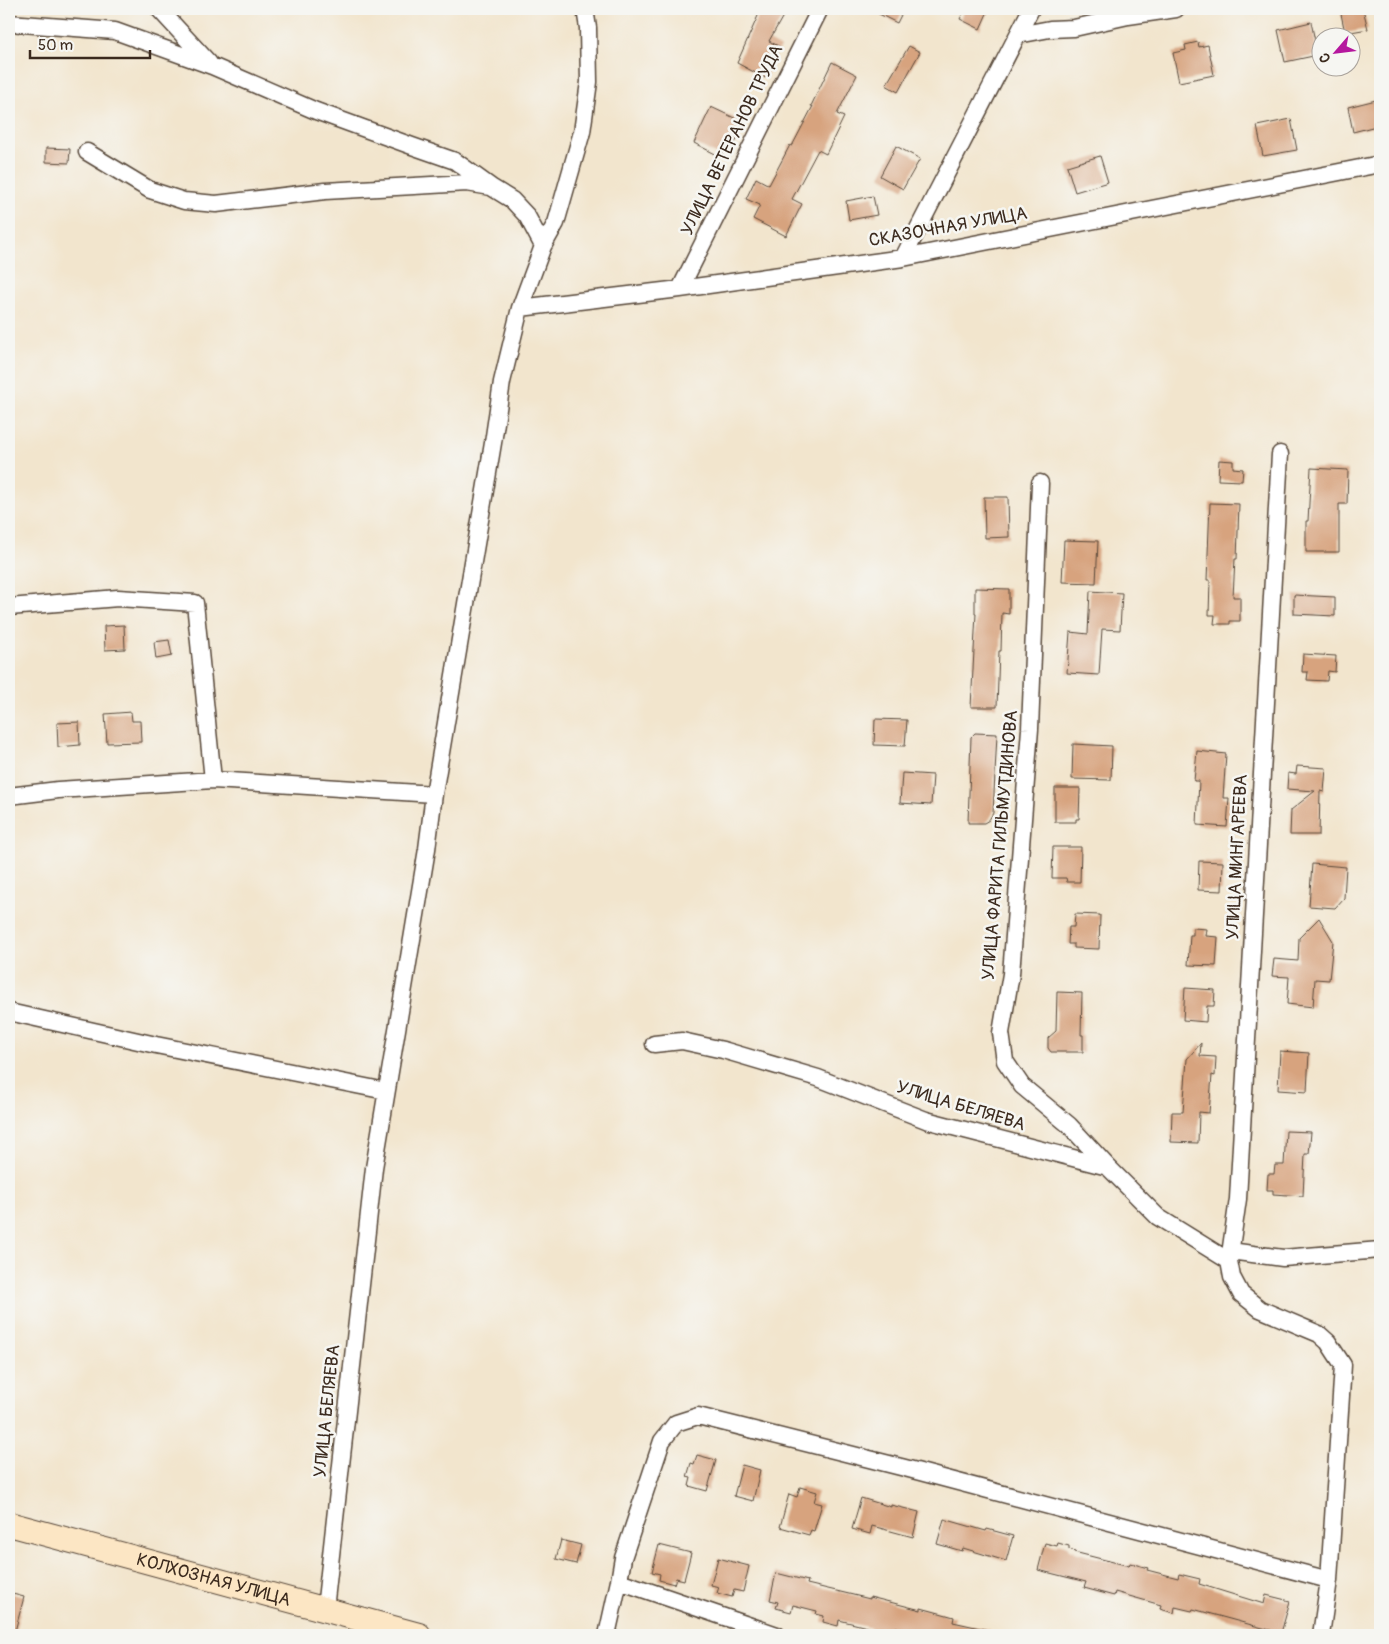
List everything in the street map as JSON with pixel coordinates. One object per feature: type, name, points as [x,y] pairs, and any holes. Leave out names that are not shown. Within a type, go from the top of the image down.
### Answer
[{"type":"main road","name":"КОЛХОЗНАЯ УЛИЦА","points":[[9,1524],[419,1635]]},
{"type":"street","points":[[159,9],[212,66]]},
{"type":"street","name":"УЛИЦА БЕЛЯЕВА","points":[[326,1609],[374,1168],[427,849],[434,794],[502,382],[520,308],[543,246],[556,223],[582,132],[589,82],[588,28],[585,9]]},
{"type":"street","name":"УЛИЦА ВЕТЕРАНОВ ТРУДА","points":[[680,289],[820,9]]},
{"type":"street","points":[[902,258],[1031,9]]},
{"type":"street","points":[[1018,35],[1050,29],[1074,28],[1128,16],[1176,9]]},
{"type":"street","points":[[9,23],[115,32],[212,66],[316,111],[456,161],[512,200],[528,216],[543,246]]},
{"type":"street","points":[[87,152],[150,190],[184,201],[216,204],[325,191],[467,184],[491,187]]},
{"type":"street","name":"СКАЗОЧНАЯ УЛИЦА","points":[[520,308],[680,289],[902,258],[1380,164]]},
{"type":"street","name":"УЛИЦА МИНГАРЕЕВА","points":[[1230,1256],[1239,1189],[1280,454]]},
{"type":"street","name":"УЛИЦА ФАРИТА ГИЛЬМУТДИНОВА","points":[[1040,483],[1028,767],[1011,974],[1001,1033],[1005,1061],[1022,1086],[1069,1124],[1108,1167]]},
{"type":"street","points":[[9,607],[118,598],[195,603],[213,780]]},
{"type":"street","points":[[9,796],[58,790],[213,780],[434,794]]},
{"type":"street","points":[[9,1012],[156,1045],[386,1091]]},
{"type":"street","name":"УЛИЦА БЕЛЯЕВА","points":[[654,1044],[682,1041],[723,1050],[818,1078],[926,1120],[1108,1167]]},
{"type":"street","points":[[1108,1167],[1158,1217],[1230,1256],[1283,1258],[1380,1250]]},
{"type":"street","points":[[1230,1256],[1232,1277],[1241,1294],[1260,1309],[1319,1334],[1328,1342],[1343,1365],[1329,1580],[1321,1635]]},
{"type":"street","points":[[607,1635],[623,1558],[662,1441],[676,1423],[698,1416],[905,1468],[1329,1580]]},
{"type":"street","points":[[619,1581],[777,1635]]},
{"type":"building","points":[[761,9],[787,9],[769,41],[780,47],[765,78],[737,63]]},
{"type":"building","points":[[869,9],[904,9],[897,23]]},
{"type":"building","points":[[965,9],[989,9],[980,29],[960,19]]},
{"type":"building","points":[[1340,9],[1363,9],[1368,29],[1344,28]]},
{"type":"building","points":[[1311,22],[1312,56],[1285,62],[1278,30]]},
{"type":"building","points":[[1198,42],[1199,47],[1208,45],[1214,75],[1179,82],[1173,53],[1186,50],[1185,45]]},
{"type":"building","points":[[909,46],[920,52],[898,92],[886,85]]},
{"type":"building","points":[[832,62],[857,75],[837,114],[844,117],[826,154],[818,150],[792,199],[802,204],[786,236],[753,219],[760,205],[746,199],[756,178],[769,185],[813,106],[811,106]]},
{"type":"building","points":[[1380,99],[1380,125],[1353,132],[1348,107]]},
{"type":"building","points":[[711,107],[745,123],[735,143],[729,141],[721,157],[694,143]]},
{"type":"building","points":[[1291,119],[1297,150],[1263,156],[1257,126]]},
{"type":"building","points":[[896,146],[920,159],[903,189],[880,176]]},
{"type":"building","points":[[46,148],[70,149],[69,163],[46,162]]},
{"type":"building","points":[[1100,156],[1108,182],[1075,192],[1067,166]]},
{"type":"building","points":[[873,196],[877,215],[849,220],[846,201]]},
{"type":"building","points":[[1219,460],[1233,461],[1233,468],[1243,469],[1242,481],[1218,480]]},
{"type":"building","points":[[1311,468],[1348,470],[1347,504],[1339,504],[1339,552],[1306,552],[1306,521],[1308,521]]},
{"type":"building","points":[[984,497],[1008,497],[1009,537],[985,538]]},
{"type":"building","points":[[1210,503],[1239,504],[1237,559],[1235,559],[1233,597],[1240,597],[1240,621],[1230,621],[1230,624],[1214,624],[1215,615],[1209,615],[1210,580],[1207,580]]},
{"type":"building","points":[[1064,540],[1098,541],[1096,583],[1062,582]]},
{"type":"building","points":[[975,588],[1009,589],[1009,614],[1002,613],[997,707],[971,707],[976,613]]},
{"type":"building","points":[[1090,591],[1122,593],[1120,630],[1102,629],[1099,675],[1067,673],[1070,632],[1088,634]]},
{"type":"building","points":[[1294,595],[1335,597],[1335,616],[1294,614]]},
{"type":"building","points":[[124,625],[125,649],[105,650],[104,626]]},
{"type":"building","points":[[169,640],[172,656],[156,659],[154,642]]},
{"type":"building","points":[[1303,654],[1336,656],[1335,672],[1328,671],[1327,681],[1307,680],[1308,672],[1302,672]]},
{"type":"building","points":[[131,712],[132,721],[140,721],[141,742],[107,743],[105,714]]},
{"type":"building","points":[[875,719],[907,720],[905,746],[874,745]]},
{"type":"building","points":[[79,722],[80,745],[58,747],[57,723]]},
{"type":"building","points":[[975,733],[997,734],[993,813],[989,820],[984,823],[968,823],[971,737]]},
{"type":"building","points":[[1073,744],[1112,746],[1111,780],[1072,779]]},
{"type":"building","points":[[1197,751],[1226,754],[1223,798],[1229,798],[1227,827],[1197,825],[1199,781],[1194,781]]},
{"type":"building","points":[[1297,766],[1326,768],[1324,792],[1320,791],[1319,835],[1290,835],[1291,810],[1315,791],[1287,789],[1288,773],[1296,774]]},
{"type":"building","points":[[902,773],[933,775],[931,805],[900,803]]},
{"type":"building","points":[[1055,788],[1080,788],[1079,819],[1076,819],[1076,822],[1055,822]]},
{"type":"building","points":[[1053,847],[1081,847],[1080,882],[1067,882],[1066,878],[1052,878]]},
{"type":"building","points":[[1199,861],[1223,862],[1222,891],[1198,890]]},
{"type":"building","points":[[1312,864],[1346,867],[1344,898],[1335,908],[1309,906]]},
{"type":"building","points":[[1075,914],[1100,915],[1099,949],[1074,948],[1074,944],[1068,944],[1069,927],[1074,927]]},
{"type":"building","points":[[1319,918],[1333,941],[1329,980],[1315,979],[1313,1007],[1287,1004],[1289,977],[1272,976],[1274,959],[1298,961],[1299,938]]},
{"type":"building","points":[[1193,928],[1207,929],[1206,936],[1218,937],[1216,966],[1188,965],[1190,935],[1193,935]]},
{"type":"building","points":[[1185,988],[1215,990],[1214,1006],[1207,1006],[1206,1022],[1183,1020]]},
{"type":"building","points":[[1057,992],[1082,993],[1081,1035],[1083,1035],[1083,1052],[1051,1052],[1048,1048],[1048,1038],[1056,1031]]},
{"type":"building","points":[[1201,1043],[1200,1056],[1216,1057],[1215,1076],[1212,1075],[1209,1113],[1199,1112],[1198,1143],[1171,1142],[1172,1112],[1183,1112],[1187,1059]]},
{"type":"building","points":[[1280,1051],[1309,1053],[1307,1092],[1278,1090]]},
{"type":"building","points":[[1286,1131],[1311,1132],[1309,1154],[1305,1154],[1303,1196],[1273,1194],[1273,1190],[1267,1190],[1268,1174],[1274,1174],[1275,1165],[1284,1165]]},
{"type":"building","points":[[697,1455],[716,1460],[707,1491],[689,1486],[691,1478],[687,1477],[691,1463],[694,1464]]},
{"type":"building","points":[[742,1465],[760,1470],[753,1501],[734,1496]]},
{"type":"building","points":[[800,1487],[817,1492],[814,1502],[822,1504],[814,1531],[811,1530],[809,1535],[780,1527],[789,1494],[797,1497]]},
{"type":"building","points":[[861,1498],[891,1507],[891,1505],[919,1512],[913,1537],[872,1526],[870,1534],[852,1529]]},
{"type":"building","points":[[944,1519],[986,1531],[987,1529],[1013,1536],[1006,1561],[963,1548],[962,1551],[937,1544]]},
{"type":"building","points":[[561,1540],[581,1545],[576,1564],[556,1559]]},
{"type":"building","points":[[1045,1543],[1057,1546],[1058,1543],[1069,1546],[1069,1549],[1074,1552],[1129,1566],[1130,1563],[1148,1568],[1147,1570],[1178,1578],[1179,1574],[1200,1579],[1199,1584],[1264,1604],[1266,1595],[1290,1601],[1281,1633],[1193,1609],[1192,1611],[1175,1607],[1174,1613],[1160,1609],[1161,1605],[1115,1592],[1114,1596],[1084,1588],[1086,1582],[1038,1570]]},
{"type":"building","points":[[659,1545],[691,1553],[684,1580],[676,1578],[674,1584],[659,1580],[660,1574],[652,1572]]},
{"type":"building","points":[[718,1558],[749,1566],[743,1592],[734,1590],[732,1597],[717,1593],[719,1587],[711,1585]]},
{"type":"building","points":[[776,1573],[808,1581],[807,1584],[921,1610],[921,1608],[954,1617],[953,1622],[989,1630],[988,1635],[927,1635],[896,1627],[895,1632],[886,1630],[885,1635],[882,1635],[870,1632],[871,1628],[839,1620],[838,1626],[823,1622],[824,1616],[816,1614],[817,1611],[793,1605],[791,1612],[776,1608],[778,1602],[770,1600]]},
{"type":"building","points":[[9,1593],[24,1597],[14,1635],[9,1635]]}]
